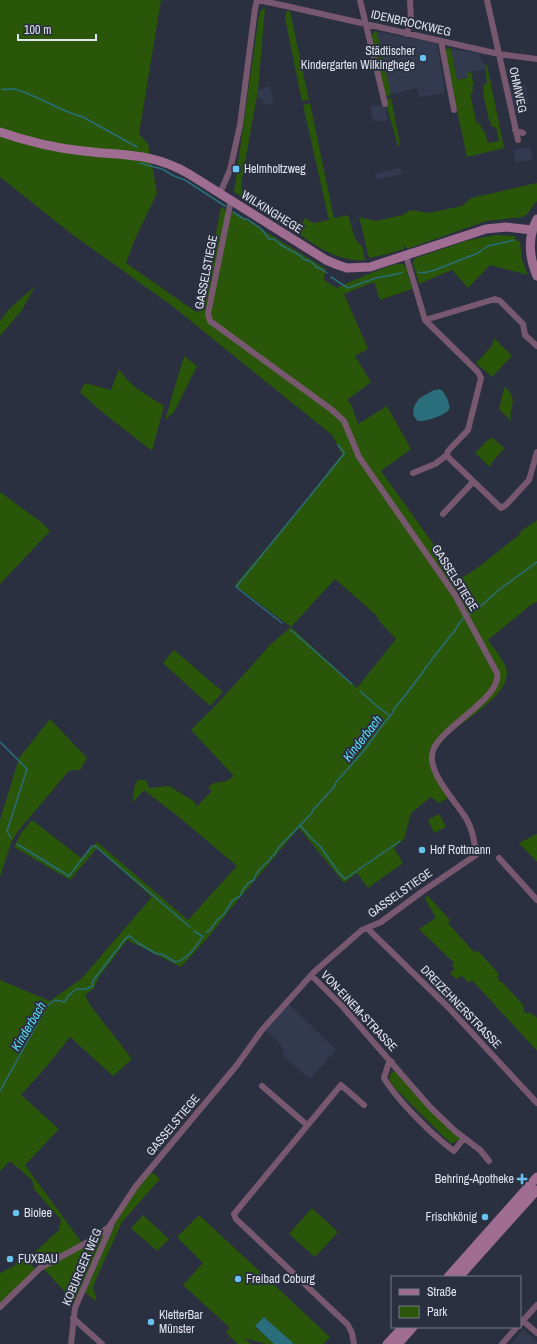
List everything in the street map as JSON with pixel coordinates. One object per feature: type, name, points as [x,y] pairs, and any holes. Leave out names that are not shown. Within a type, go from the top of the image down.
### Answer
[{"type":"street","points":[[360,0],[385,104]]},
{"type":"street","points":[[408,34],[411,19],[410,0]]},
{"type":"street","name":"OHMWEG","points":[[487,0],[518,140]]},
{"type":"street","points":[[220,193],[230,170],[240,125],[257,1]]},
{"type":"street","name":"IDENBROCKWEG","points":[[257,1],[498,54],[537,59]]},
{"type":"street","points":[[441,41],[454,110]]},
{"type":"street","name":"OHMWEG","points":[[515,130],[523,133]]},
{"type":"street","name":"WILKINGHEGE","points":[[0,132],[26,140],[68,149],[133,155],[149,158],[181,169],[326,260],[338,265],[357,268],[370,267],[486,229],[506,227],[532,230]]},
{"type":"street","name":"GASSELSTIEGE","points":[[0,1307],[40,1268],[88,1242],[112,1223],[136,1186],[237,1065],[262,1030],[311,975],[362,930],[381,922],[476,855],[472,830],[438,776],[432,763],[432,755],[434,748],[444,736],[492,692],[498,682],[498,678],[493,665],[455,595],[358,457],[344,421],[332,410],[210,321],[208,314],[232,200]]},
{"type":"street","points":[[537,219],[532,230],[530,252],[537,276]]},
{"type":"street","points":[[406,256],[425,320],[478,372],[481,378],[468,430],[447,455],[435,464],[413,473]]},
{"type":"street","points":[[425,320],[496,299],[500,301],[523,324],[525,335],[537,346]]},
{"type":"street","points":[[447,455],[449,459],[501,508],[529,480],[537,452]]},
{"type":"street","points":[[443,514],[473,482]]},
{"type":"street","points":[[499,858],[537,900]]},
{"type":"street","name":"DREIZEHNERSTRASSE","points":[[367,928],[448,1007],[536,1101]]},
{"type":"street","name":"VON-EINEM-STRASSE","points":[[311,975],[342,1006],[430,1107],[455,1131],[480,1150],[489,1161]]},
{"type":"street","name":"VON-EINEM-STRASSE","points":[[392,1062],[388,1065],[384,1078],[395,1094],[418,1118],[454,1151],[464,1138]]},
{"type":"street","points":[[354,1344],[352,1333],[348,1325],[257,1239],[234,1215],[341,1085],[364,1105]]},
{"type":"street","points":[[262,1086],[307,1125]]},
{"type":"street","points":[[449,1276],[537,1177]]},
{"type":"street","points":[[460,1276],[537,1190]]},
{"type":"street","name":"KOBURGER WEG","points":[[71,1344],[75,1308],[112,1223]]},
{"type":"street","points":[[537,1305],[521,1323],[537,1333]]},
{"type":"street","points":[[74,1318],[102,1344]]},
{"type":"street","points":[[387,1344],[402,1328]]},
{"type":"street","points":[[398,1344],[412,1328]]},
{"type":"street","points":[[502,1344],[517,1328]]},
{"type":"shaded area","points":[[377,32],[437,43],[445,93],[419,97],[417,88],[391,95]]},
{"type":"shaded area","points":[[451,49],[479,53],[486,69],[467,73],[467,78],[457,80]]},
{"type":"shaded area","points":[[525,83],[529,104],[517,106],[518,111],[512,112],[507,87]]},
{"type":"shaded area","points":[[270,87],[274,103],[263,105],[262,99],[257,98],[258,90]]},
{"type":"shaded area","points":[[385,104],[388,120],[375,122],[372,117],[371,106]]},
{"type":"shaded area","points":[[530,147],[533,159],[516,163],[513,150]]},
{"type":"shaded area","points":[[398,168],[401,170],[401,174],[377,180],[375,174]]},
{"type":"shaded area","points":[[434,390],[441,390],[444,393],[449,409],[444,414],[435,418],[418,421],[413,413],[416,404],[420,398]]},
{"type":"shaded area","points":[[288,1003],[336,1050],[310,1079],[285,1058],[281,1045],[266,1031]]},
{"type":"shaded area","points":[[264,1317],[293,1343],[274,1344],[255,1326]]},
{"type":"shaded area","points":[[523,1329],[537,1342],[537,1344],[511,1344]]},
{"type":"green space","points":[[0,0],[161,0],[139,134],[148,144],[157,193],[135,239],[126,263],[196,312],[201,311],[221,207],[231,213],[232,211],[326,269],[324,278],[325,281],[337,288],[381,269],[403,264],[406,267],[412,289],[380,300],[374,282],[344,294],[368,349],[355,356],[371,382],[347,400],[351,404],[358,424],[387,406],[411,449],[381,471],[458,580],[476,569],[519,535],[521,531],[537,520],[537,602],[532,604],[488,640],[505,665],[507,672],[505,681],[500,690],[493,699],[447,736],[437,749],[430,748],[429,761],[431,767],[437,780],[449,797],[439,803],[431,797],[411,813],[404,839],[394,848],[403,863],[368,888],[357,873],[344,883],[299,828],[211,934],[181,967],[127,940],[99,977],[94,988],[85,995],[90,1005],[132,1059],[113,1076],[70,1037],[21,1095],[59,1129],[25,1165],[82,1243],[46,1263],[35,1252],[59,1230],[61,1220],[34,1189],[32,1180],[10,1161],[0,1171],[0,980],[50,1001],[81,979],[152,897],[97,848],[70,880],[14,847],[21,833],[32,820],[81,858],[97,842],[188,920],[237,866],[144,790],[132,803],[135,785],[138,780],[146,780],[149,788],[169,786],[195,802],[196,807],[212,791],[208,787],[214,783],[227,781],[234,776],[191,730],[219,702],[271,644],[291,627],[235,585],[304,503],[342,454],[332,435],[171,305],[73,235],[0,177]],"holes":[[[335,579],[376,615],[380,622],[396,639],[357,688],[291,627]]]},
{"type":"green space","points":[[265,8],[258,90],[241,185],[244,198],[234,192],[259,15],[261,10]]},
{"type":"green space","points":[[287,10],[290,11],[309,100],[302,101],[285,18]]},
{"type":"green space","points":[[375,31],[377,32],[391,95],[385,96],[372,36]]},
{"type":"green space","points":[[449,48],[451,49],[457,80],[467,78],[467,73],[471,72],[474,85],[472,86],[473,93],[470,94],[477,124],[480,123],[488,143],[499,141],[496,127],[492,127],[489,120],[483,93],[483,85],[487,84],[485,64],[487,65],[504,148],[467,157],[445,53],[445,51]]},
{"type":"green space","points":[[391,98],[400,145],[398,146],[385,100]]},
{"type":"green space","points":[[310,103],[334,218],[348,215],[355,238],[360,245],[362,245],[365,260],[347,259],[330,253],[313,244],[298,233],[305,218],[313,223],[329,220],[303,105]]},
{"type":"green space","points":[[537,183],[537,201],[523,217],[486,221],[407,249],[405,245],[404,249],[369,258],[359,217],[376,221],[403,215],[412,210],[428,213],[462,206],[471,198]]},
{"type":"green space","points":[[496,235],[515,236],[515,238],[520,242],[522,260],[528,275],[490,265],[468,288],[452,270],[419,284],[413,264],[413,261],[416,258],[469,240]]},
{"type":"green space","points":[[35,286],[22,310],[0,336],[0,321],[9,309]]},
{"type":"green space","points":[[494,338],[512,356],[492,377],[476,363],[492,346]]},
{"type":"green space","points":[[184,356],[197,366],[174,412],[165,420]]},
{"type":"green space","points":[[119,369],[134,386],[164,406],[152,451],[101,411],[80,392],[85,383],[111,390]]},
{"type":"green space","points":[[505,387],[512,396],[513,400],[510,416],[511,421],[499,409]]},
{"type":"green space","points":[[493,438],[504,449],[493,461],[490,467],[475,453],[489,439]]},
{"type":"green space","points":[[0,492],[41,522],[50,531],[0,584]]},
{"type":"green space","points":[[174,650],[223,692],[210,706],[163,663]]},
{"type":"green space","points":[[50,719],[87,758],[80,770],[72,770],[68,772],[18,831],[11,843],[0,877],[0,820],[19,758]]},
{"type":"green space","points":[[439,814],[446,827],[434,833],[428,820]]},
{"type":"green space","points":[[537,834],[537,862],[519,843]]},
{"type":"green space","points":[[428,896],[450,920],[448,923],[471,949],[475,952],[478,951],[499,974],[497,977],[499,981],[503,983],[523,1005],[525,1013],[531,1013],[537,1018],[537,1051],[472,980],[469,983],[462,976],[456,979],[450,973],[455,969],[452,966],[454,963],[419,929],[436,918],[425,898]]},
{"type":"green space","points":[[393,1071],[396,1072],[460,1138],[459,1140],[453,1143],[449,1142],[394,1087],[390,1081],[390,1075]]},
{"type":"green space","points":[[152,1172],[160,1179],[122,1222],[96,1279],[93,1288],[96,1297],[95,1301],[85,1292],[117,1220],[139,1186]]},
{"type":"green space","points":[[312,1208],[338,1232],[315,1257],[289,1234]]},
{"type":"green space","points":[[143,1215],[169,1239],[157,1251],[131,1228]]},
{"type":"green space","name":"Freibad Coburg","points":[[199,1215],[330,1337],[323,1344],[292,1344],[264,1317],[255,1327],[274,1344],[266,1344],[244,1338],[251,1344],[238,1344],[230,1337],[226,1341],[230,1336],[226,1332],[230,1328],[183,1285],[203,1263],[177,1237]]},
{"type":"green space","points":[[108,1231],[76,1302],[74,1302],[44,1269]]},
{"type":"green space","points":[[21,1257],[36,1269],[0,1304],[0,1273],[14,1266]]},
{"type":"waterway","points":[[2,89],[18,90],[83,117],[137,147]]},
{"type":"waterway","points":[[140,163],[162,169],[185,180],[225,206]]},
{"type":"waterway","points":[[233,212],[260,228],[269,239],[274,239],[281,245],[327,273]]},
{"type":"waterway","points":[[418,272],[423,273],[435,270],[478,253],[488,246],[514,240]]},
{"type":"waterway","points":[[331,277],[348,288],[376,278],[402,273]]},
{"type":"waterway","points":[[282,623],[236,587],[344,454],[338,445]]},
{"type":"waterway","name":"Kinderbach","points":[[467,616],[500,589],[537,562]]},
{"type":"waterway","name":"Kinderbach","points":[[206,932],[210,930],[217,920],[224,914],[232,901],[240,896],[248,883],[254,880],[260,869],[312,813],[334,787],[336,782],[363,752],[464,618]]},
{"type":"waterway","points":[[291,630],[352,684]]},
{"type":"waterway","points":[[360,691],[389,715]]},
{"type":"waterway","points":[[0,742],[27,769],[7,831],[11,838]]},
{"type":"waterway","points":[[300,825],[320,846],[345,879],[400,841]]},
{"type":"waterway","points":[[17,844],[69,876],[92,846],[95,846],[190,927]]},
{"type":"waterway","points":[[194,931],[202,936]]},
{"type":"waterway","name":"Kinderbach","points":[[0,1091],[47,1006],[55,1000],[65,1002],[68,996],[76,989],[86,989],[93,986],[92,982],[123,941],[129,936],[157,954],[162,954],[175,962],[188,956],[203,936]]},
{"type":"place","name":"Städtischer Kindergarten Wilkinghege","points":[[423,58]]},
{"type":"place","name":"Helmholtzweg","points":[[236,169]]},
{"type":"place","name":"Hof Rottmann","points":[[422,850]]},
{"type":"place","name":"Behring-Apotheke","points":[[522,1179]]},
{"type":"place","name":"Biolee","points":[[16,1213]]},
{"type":"place","name":"Frischkönig","points":[[485,1217]]},
{"type":"place","name":"FUXBAU","points":[[10,1259]]},
{"type":"place","name":"Freibad Coburg","points":[[238,1279]]},
{"type":"place","name":"KletterBar Münster","points":[[151,1322]]}]
